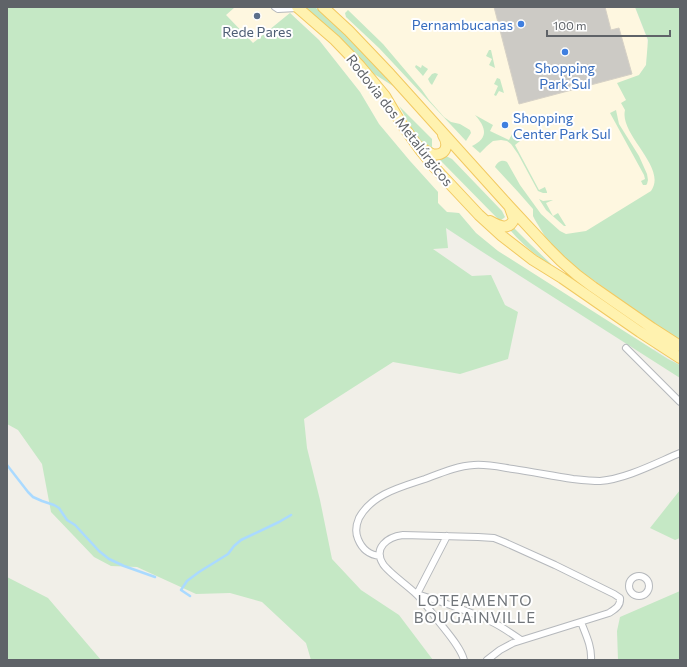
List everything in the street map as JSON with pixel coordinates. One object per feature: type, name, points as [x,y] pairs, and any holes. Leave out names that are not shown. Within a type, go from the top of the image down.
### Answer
[{"type":"main road","name":"Rodovia dos Metalúrgicos","points":[[297,7],[335,40],[360,66],[385,96],[414,142],[435,168],[479,215],[502,236],[533,260],[680,358]]},
{"type":"main road","points":[[323,7],[349,30],[548,248],[577,275],[680,346]]},
{"type":"main road","points":[[414,142],[427,152],[432,154],[440,153],[446,149],[447,143],[440,130]]},
{"type":"main road","points":[[479,215],[498,225],[508,226],[514,219],[510,206]]},
{"type":"street","points":[[275,7],[278,9],[297,7]]},
{"type":"street","points":[[626,348],[680,402]]},
{"type":"street","points":[[380,556],[366,552],[359,542],[356,529],[362,513],[368,506],[389,492],[450,469],[464,466],[487,465],[565,478],[598,481],[610,480],[622,476],[680,453]]},
{"type":"street","points":[[464,660],[459,649],[417,594],[383,564],[380,556],[380,550],[391,538],[396,536],[447,536],[494,538],[620,598]]},
{"type":"street","points":[[417,594],[447,536]]},
{"type":"street","points":[[620,598],[630,591]]},
{"type":"street","points":[[417,594],[490,621],[521,640]]},
{"type":"street","points":[[488,660],[507,646],[521,640],[609,613],[620,604],[620,598]]},
{"type":"street","points":[[581,622],[590,646],[591,660]]},
{"type":"shaded area","points":[[235,7],[635,7],[647,39],[648,47],[646,65],[639,75],[629,130],[650,164],[680,222],[680,313],[669,326],[653,350],[498,251],[476,233],[459,213],[447,212],[438,203],[438,192],[379,124],[360,92],[319,40],[290,13],[253,43],[226,15]]},
{"type":"green space","points":[[7,7],[235,7],[226,15],[253,43],[290,13],[319,40],[360,92],[379,124],[438,192],[438,203],[447,212],[459,213],[476,233],[498,251],[668,359],[680,365],[680,378],[446,228],[448,248],[433,249],[472,276],[491,275],[505,305],[518,312],[508,359],[460,374],[393,362],[304,419],[307,448],[320,500],[332,559],[361,590],[399,615],[433,660],[311,660],[306,643],[262,602],[230,593],[196,594],[137,567],[111,566],[94,557],[51,512],[42,464],[18,430],[7,424]]},
{"type":"green space","points":[[302,7],[315,7],[326,16],[356,45],[393,86],[371,72]]},
{"type":"green space","points":[[635,7],[680,7],[680,342],[579,270],[551,245],[533,216],[533,209],[495,167],[500,162],[507,162],[520,185],[541,214],[560,231],[566,234],[586,231],[651,191],[655,182],[653,172],[649,161],[629,130],[625,120],[625,110],[621,103],[626,100],[617,83],[639,75],[646,65],[648,40]]},
{"type":"green space","points":[[348,10],[383,44],[444,117],[451,122],[460,124],[470,130],[471,133],[466,141],[379,48],[346,17],[345,13]]},
{"type":"green space","points":[[489,50],[491,50],[495,68],[489,65],[492,59],[486,56]]},
{"type":"green space","points":[[416,65],[421,68],[422,65],[428,69],[423,76],[415,67]]},
{"type":"green space","points":[[435,73],[438,74],[432,85],[428,79]]},
{"type":"green space","points":[[497,78],[500,79],[504,93],[499,91],[496,96],[494,95],[498,86],[494,84]]},
{"type":"green space","points":[[399,106],[432,139],[433,148],[431,149],[421,142]]},
{"type":"green space","points":[[616,110],[619,124],[639,156],[647,174],[648,180],[646,185],[643,185],[641,181],[645,179],[644,175],[610,113]]},
{"type":"green space","points":[[475,115],[493,125],[490,131],[509,140],[512,134],[520,141],[515,145],[539,190],[545,187],[547,193],[538,191],[518,154],[507,141],[493,141],[480,153],[472,146],[481,139],[484,132],[482,124]]},
{"type":"green space","points":[[446,156],[452,159],[502,211],[505,217],[504,218],[501,220],[498,219],[439,159]]},
{"type":"green space","points":[[539,199],[543,201],[553,200],[546,203],[553,216],[558,213],[566,226],[564,226],[546,210]]},
{"type":"green space","points":[[513,228],[551,264],[524,245],[510,230]]},
{"type":"green space","points":[[680,490],[680,538],[675,540],[650,528]]},
{"type":"green space","points":[[7,577],[48,598],[101,660],[7,660]]},
{"type":"green space","points":[[680,591],[680,660],[618,660],[617,631],[620,617]]},
{"type":"building","name":"Shopping Park Sul","points":[[494,7],[605,7],[611,30],[619,28],[632,74],[519,104]]},
{"type":"waterway","points":[[7,465],[33,497],[59,508],[67,520],[75,525],[99,551],[109,559],[155,577]]},
{"type":"waterway","points":[[190,596],[181,590],[187,581],[228,554],[241,540],[291,515]]},
{"type":"place","name":"Rede Pares","points":[[257,16]]},
{"type":"place","name":"Pernambucanas","points":[[521,24]]},
{"type":"place","name":"Shopping Park Sul","points":[[565,52]]},
{"type":"place","name":"Shopping Center Park Sul","points":[[505,125]]},
{"type":"district","name":"LOTEAMENTO BOUGAINVILLE","points":[[475,608]]}]
